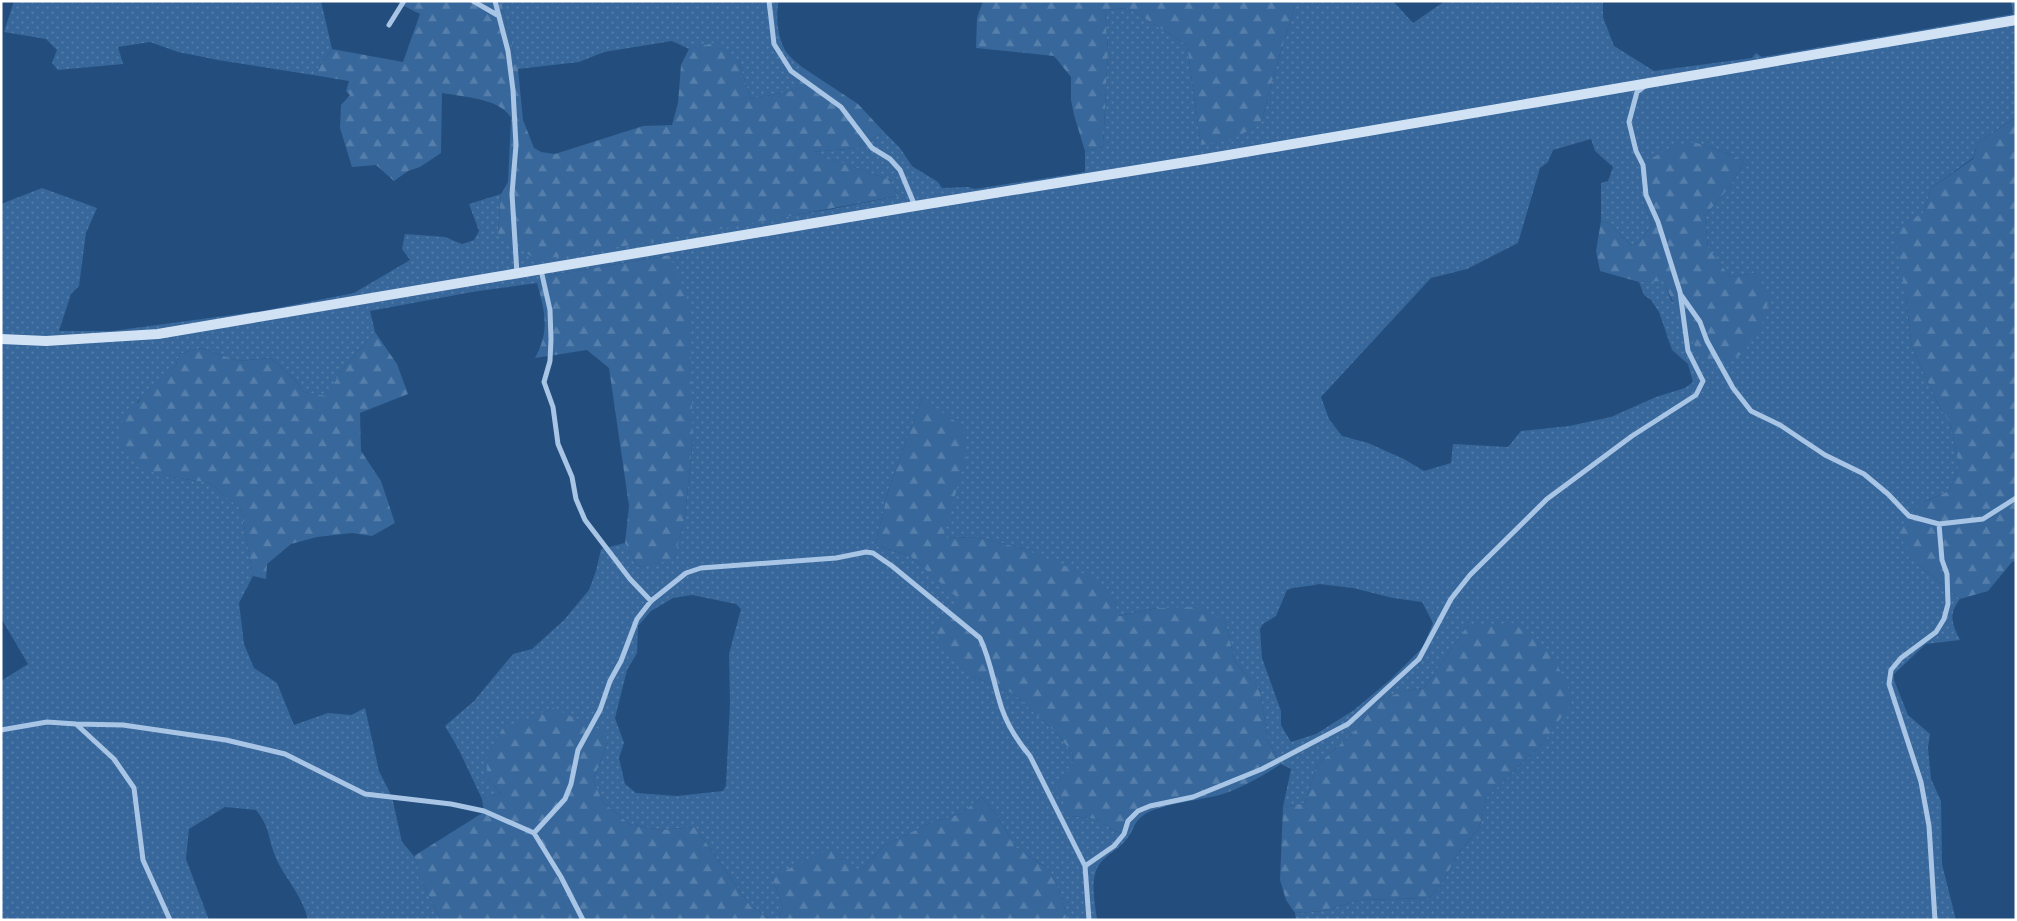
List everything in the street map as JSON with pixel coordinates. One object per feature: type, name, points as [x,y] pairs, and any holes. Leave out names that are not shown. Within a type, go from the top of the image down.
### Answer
[{"type":"street","points":[[389,25],[404,1]]},
{"type":"street","points":[[473,1],[499,16]]},
{"type":"street","points":[[495,1],[508,51],[514,90],[516,145],[512,194],[517,274]]},
{"type":"street","points":[[769,1],[774,44],[791,71],[841,107],[872,148],[890,159],[900,170],[915,206]]},
{"type":"street","points":[[1,339],[46,341],[158,334],[915,206],[1214,158],[2016,20]]},
{"type":"street","points":[[1085,866],[1114,846],[1124,834],[1128,821],[1138,811],[1150,806],[1192,797],[1262,768],[1348,724],[1419,659],[1451,599],[1470,575],[1547,499],[1632,436],[1696,395],[1703,381],[1688,351],[1680,292],[1658,222],[1646,195],[1643,165],[1636,151],[1629,122],[1637,92],[1649,83]]},
{"type":"street","points":[[542,270],[550,310],[551,339],[550,361],[544,382],[553,407],[558,444],[572,477],[576,499],[585,520],[630,578],[651,601]]},
{"type":"street","points":[[1680,292],[1700,322],[1707,341],[1734,388],[1751,411],[1780,425],[1825,455],[1864,474],[1888,494],[1909,516],[1940,524],[1983,519],[2016,498]]},
{"type":"street","points":[[1935,920],[1929,826],[1921,782],[1889,684],[1891,670],[1901,658],[1936,632],[1944,619],[1948,604],[1947,574],[1942,560],[1940,524]]},
{"type":"street","points":[[534,833],[565,799],[571,784],[578,750],[600,710],[610,681],[621,662],[637,619],[651,601],[686,573],[701,568],[836,558],[866,552],[873,553],[892,566],[980,638],[986,652],[1002,711],[1020,745],[1030,756],[1085,866],[1090,920]]},
{"type":"street","points":[[1,730],[47,722],[123,725],[226,740],[285,754],[365,794],[451,804],[484,812],[534,833],[583,920]]},
{"type":"street","points":[[76,724],[114,758],[134,788],[143,860],[170,920]]},
{"type":"green space","points":[[14,1],[321,1],[332,49],[313,75],[178,52],[150,42],[118,47],[123,64],[58,70],[52,63],[57,50],[46,39],[4,32]]},
{"type":"green space","points":[[394,1],[501,1],[518,69],[523,120],[534,148],[541,152],[555,154],[643,126],[672,125],[678,103],[681,65],[689,49],[717,42],[739,63],[751,99],[796,90],[802,67],[858,104],[884,132],[857,148],[813,152],[890,180],[898,196],[650,242],[537,260],[498,234],[501,194],[508,182],[511,118],[499,106],[470,97],[442,93],[441,153],[394,181],[376,165],[352,167],[340,128],[341,105],[350,95],[346,91],[349,81],[313,75],[332,49],[403,62],[420,14]]},
{"type":"green space","points":[[501,1],[779,1],[777,20],[781,42],[792,59],[802,67],[796,90],[751,99],[739,63],[717,43],[689,49],[672,41],[604,52],[579,62],[518,69]]},
{"type":"green space","points":[[983,1],[1292,1],[1294,10],[1261,123],[1232,140],[1201,145],[1187,45],[1128,8],[1105,10],[1108,51],[1103,147],[1085,151],[1071,100],[1071,77],[1054,56],[976,48],[977,18]]},
{"type":"green space","points":[[1292,1],[1393,1],[1413,23],[1445,1],[1603,1],[1603,17],[1614,46],[1654,71],[1752,58],[1756,53],[1762,57],[2013,14],[2011,1],[2016,1],[2016,117],[1978,143],[1973,158],[1931,188],[1924,212],[1906,298],[1912,348],[1939,406],[1951,425],[1959,466],[1949,491],[1921,503],[1919,565],[1960,599],[1954,609],[1952,619],[1960,640],[1926,644],[1894,674],[1894,680],[1908,715],[1930,734],[1928,747],[1931,779],[1941,801],[1942,864],[1956,920],[1296,920],[1295,913],[1323,911],[1359,900],[1429,898],[1443,882],[1457,855],[1479,828],[1487,797],[1544,742],[1468,625],[1424,688],[1405,691],[1379,700],[1351,735],[1317,765],[1305,803],[1283,807],[1291,769],[1281,764],[1268,741],[1260,690],[1235,662],[1225,621],[1157,608],[1118,616],[1115,603],[1024,549],[978,537],[942,538],[946,524],[922,398],[889,488],[875,545],[910,556],[961,600],[972,676],[1014,694],[1053,730],[1072,752],[1072,816],[1096,819],[1113,830],[1129,836],[1123,844],[1103,860],[1095,873],[1094,896],[1097,920],[1067,920],[1062,897],[1049,869],[1015,847],[1002,823],[982,797],[960,814],[928,824],[885,845],[863,868],[852,871],[772,877],[783,908],[778,920],[774,920],[751,907],[695,827],[660,830],[629,824],[603,802],[593,780],[608,742],[502,729],[487,758],[487,778],[501,793],[482,799],[459,750],[445,726],[474,701],[513,654],[532,649],[564,620],[589,590],[601,549],[625,543],[638,567],[674,559],[685,516],[693,437],[670,255],[553,275],[537,283],[472,292],[370,311],[375,332],[345,366],[326,397],[304,392],[295,380],[271,358],[238,361],[201,348],[179,354],[176,365],[137,402],[166,476],[210,483],[241,509],[253,576],[239,603],[244,644],[254,668],[277,683],[294,725],[328,713],[351,715],[365,708],[379,771],[392,797],[402,842],[414,856],[418,867],[418,874],[441,920],[308,920],[301,901],[274,853],[261,816],[256,810],[225,807],[189,829],[186,859],[209,920],[1,920],[1,681],[28,664],[1,618],[1,204],[42,188],[97,208],[86,233],[79,286],[71,294],[59,331],[112,331],[262,311],[354,293],[410,260],[402,249],[405,234],[445,237],[462,244],[474,240],[479,231],[469,204],[501,194],[498,234],[777,218],[898,196],[890,180],[812,152],[857,148],[884,132],[900,148],[912,166],[938,182],[942,188],[968,187],[975,189],[1085,172],[1085,151],[1103,147],[1108,51],[1105,10],[1128,8],[1187,45],[1201,145],[1261,123],[1294,10]],"holes":[[[1591,139],[1595,151],[1613,167],[1608,181],[1601,183],[1601,221],[1609,223],[1631,245],[1640,242],[1652,225],[1642,198],[1695,142],[1727,153],[1744,162],[1730,186],[1705,216],[1708,249],[1730,277],[1756,273],[1672,302],[1663,280],[1639,282],[1644,295],[1651,300],[1659,312],[1672,350],[1688,364],[1693,382],[1685,388],[1656,397],[1611,417],[1569,426],[1521,431],[1508,447],[1453,444],[1451,463],[1424,471],[1404,459],[1368,443],[1342,436],[1329,419],[1321,397],[1431,278],[1467,269],[1518,243],[1540,168],[1548,162],[1553,150]],[[1319,584],[1353,588],[1393,598],[1422,602],[1433,623],[1423,647],[1391,679],[1354,710],[1316,734],[1291,742],[1281,725],[1281,711],[1262,658],[1260,629],[1263,624],[1276,616],[1287,590]],[[692,595],[736,604],[741,609],[729,654],[730,703],[726,785],[723,791],[677,796],[636,793],[625,784],[619,758],[624,743],[615,718],[627,670],[637,653],[638,626],[651,611],[673,598]]]},
{"type":"green space","points":[[2016,117],[2016,561],[2012,562],[1988,591],[1960,599],[1919,565],[1896,532],[1921,503],[1949,491],[1959,466],[1951,425],[1939,406],[1912,348],[1906,298],[1894,230],[1924,212],[1931,188],[1973,159],[1978,143]]},
{"type":"green space","points":[[1695,142],[1727,153],[1744,162],[1730,186],[1705,216],[1708,248],[1730,277],[1756,273],[1770,294],[1763,322],[1743,354],[1729,360],[1702,361],[1663,281],[1639,282],[1600,271],[1596,251],[1601,221],[1609,223],[1631,245],[1640,242],[1652,225],[1642,198],[1646,162],[1669,148]]},
{"type":"green space","points":[[670,255],[689,306],[693,437],[685,516],[674,560],[638,567],[625,543],[629,506],[609,368],[587,350],[535,358],[543,339],[545,321],[537,283],[553,275]]},
{"type":"green space","points":[[375,332],[397,364],[408,394],[360,413],[361,451],[381,481],[395,523],[372,536],[352,533],[317,537],[291,544],[267,564],[266,579],[253,576],[241,509],[210,483],[166,476],[139,468],[121,445],[120,425],[146,392],[176,365],[179,354],[201,348],[238,361],[271,358],[295,380],[304,392],[326,396],[345,366]]},
{"type":"green space","points":[[922,398],[963,427],[966,457],[943,538],[978,537],[1024,549],[1082,573],[1104,584],[1115,603],[1119,616],[1157,608],[1199,607],[1225,621],[1235,662],[1260,690],[1268,741],[1281,764],[1238,788],[1223,794],[1156,809],[1138,821],[1129,836],[1113,830],[1096,819],[1072,816],[1058,794],[1055,781],[1073,767],[1072,752],[1053,730],[1014,694],[972,676],[951,659],[931,626],[960,600],[910,556],[875,545],[889,488]]},
{"type":"green space","points":[[1513,623],[1549,650],[1567,684],[1572,702],[1544,742],[1487,797],[1479,828],[1457,855],[1443,882],[1429,898],[1359,900],[1323,911],[1295,913],[1286,900],[1280,880],[1283,807],[1305,803],[1317,765],[1351,735],[1379,700],[1405,691],[1424,688],[1468,625]]},
{"type":"green space","points":[[553,708],[605,732],[608,742],[593,780],[603,802],[629,824],[660,830],[695,827],[751,907],[774,920],[441,920],[418,874],[418,867],[414,856],[484,812],[482,799],[501,793],[487,778],[487,757],[502,729]]},
{"type":"green space","points":[[982,797],[1002,823],[1015,847],[1049,869],[1062,897],[1067,920],[778,920],[783,908],[772,877],[831,848],[851,870],[863,868],[885,845],[928,824],[960,814]]}]
